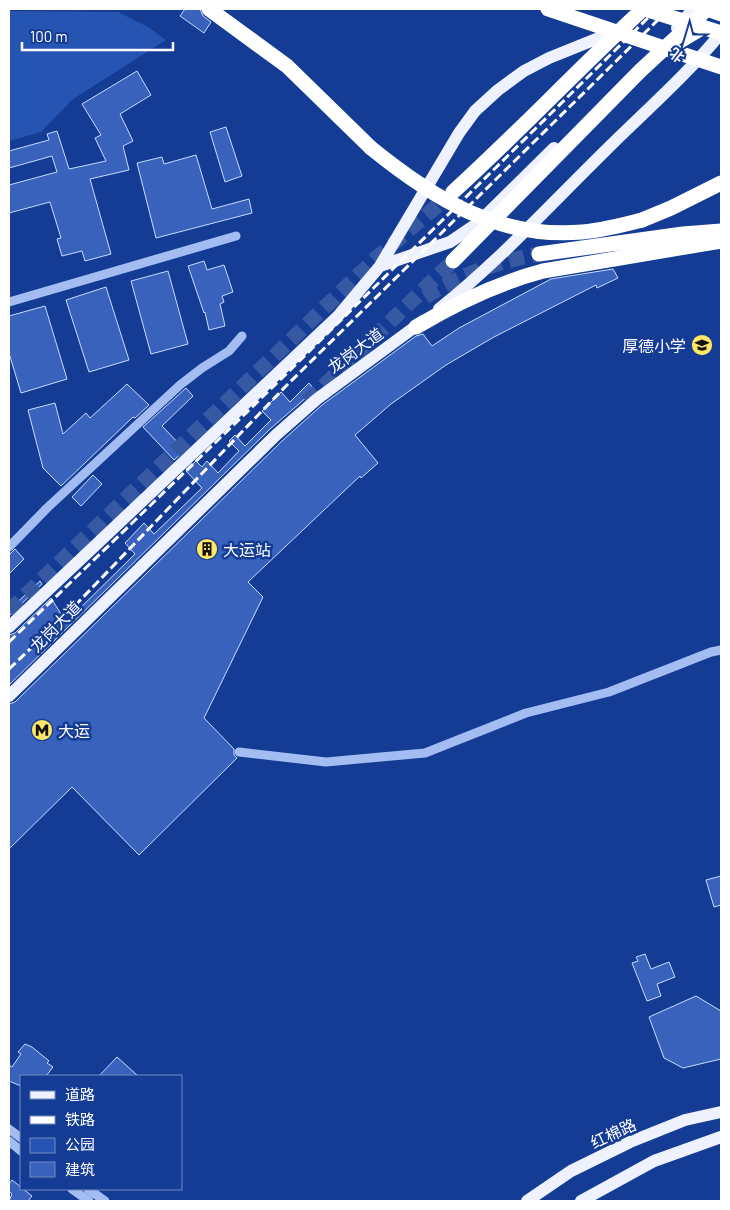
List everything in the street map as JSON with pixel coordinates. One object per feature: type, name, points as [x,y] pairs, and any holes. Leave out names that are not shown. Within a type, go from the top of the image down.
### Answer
[{"type":"highway","points":[[210,9],[287,66],[371,148],[404,175],[436,196],[505,226],[567,232],[612,228],[642,220],[679,205],[721,183]]},
{"type":"highway","points":[[548,9],[721,67]]},
{"type":"highway","points":[[576,9],[721,56]]},
{"type":"highway","points":[[644,9],[721,33]]},
{"type":"highway","name":"龙岗大道","points":[[452,192],[644,9]]},
{"type":"highway","points":[[453,261],[640,71],[707,9],[721,14]]},
{"type":"highway","points":[[539,254],[721,230]]},
{"type":"highway","points":[[416,326],[466,299],[519,278],[543,271],[721,241]]},
{"type":"main road","points":[[380,266],[450,242],[478,223],[679,26],[693,9]]},
{"type":"main road","name":"龙岗大道","points":[[9,627],[338,316],[380,266],[459,133],[475,111],[498,90],[524,71],[549,58],[610,35],[623,27]]},
{"type":"main road","name":"龙岗大道","points":[[9,696],[276,435],[317,399],[453,297],[516,240],[688,69],[721,33]]},
{"type":"main road","name":"红棉路","points":[[526,1201],[571,1171],[630,1142],[684,1120],[721,1112]]},
{"type":"main road","points":[[581,1201],[654,1160],[721,1137]]},
{"type":"street","points":[[9,302],[236,236]]},
{"type":"street","points":[[9,547],[47,508],[180,385],[229,351],[242,336]]},
{"type":"street","points":[[238,752],[326,762],[425,753],[526,713],[609,692],[711,652],[721,650]]},
{"type":"street","points":[[9,1129],[20,1137]]},
{"type":"street","points":[[9,1142],[20,1150]]},
{"type":"street","points":[[73,1190],[84,1200]]},
{"type":"street","points":[[89,1190],[105,1201]]},
{"type":"green space","points":[[9,11],[118,12],[148,27],[166,40],[73,99],[41,132],[9,141]]},
{"type":"building","points":[[185,9],[200,9],[203,16],[211,22],[204,33],[180,16]]},
{"type":"building","points":[[137,71],[151,95],[120,114],[133,141],[123,146],[129,170],[90,179],[111,254],[85,261],[82,251],[62,256],[57,239],[61,238],[50,202],[9,213],[9,185],[57,172],[52,156],[9,168],[9,151],[49,140],[47,134],[57,131],[69,169],[106,161],[95,138],[101,135],[82,104]]},
{"type":"building","points":[[226,127],[242,176],[225,182],[210,132]]},
{"type":"building","points":[[196,155],[212,209],[249,199],[252,213],[156,238],[137,163],[162,157],[164,164]]},
{"type":"building","points":[[204,261],[207,270],[224,265],[233,292],[222,296],[224,302],[220,304],[225,326],[209,330],[205,312],[188,266]]},
{"type":"building","name":"大运站","points":[[613,269],[618,278],[597,288],[596,285],[494,337],[446,365],[391,404],[355,435],[378,463],[361,478],[360,476],[248,582],[263,597],[204,718],[234,749],[234,755],[237,758],[139,855],[72,787],[9,849],[9,704],[15,702],[282,441],[322,405],[416,336],[423,334],[432,346],[459,328],[551,279]]},
{"type":"building","points":[[168,271],[188,344],[151,354],[131,281]]},
{"type":"building","points":[[106,287],[129,360],[89,372],[66,300]]},
{"type":"building","points":[[45,306],[67,379],[21,393],[9,353],[9,316]]},
{"type":"building","points":[[309,383],[315,390],[270,429],[9,685],[9,635],[15,633],[51,598],[66,622],[135,554],[125,543],[144,523],[154,534],[202,488],[186,471],[196,461],[202,467],[207,461],[218,473],[239,451],[229,441],[235,435],[245,446],[271,420],[262,411],[281,392],[290,402]]},
{"type":"building","points":[[127,384],[149,405],[135,418],[133,417],[61,486],[43,468],[28,410],[55,403],[63,434],[86,413],[90,418]]},
{"type":"building","points":[[186,388],[193,396],[162,426],[185,450],[174,460],[143,427]]},
{"type":"building","points":[[93,475],[102,484],[81,506],[72,497]]},
{"type":"building","points":[[15,549],[24,559],[9,574],[9,555]]},
{"type":"building","points":[[40,581],[42,584],[9,616],[9,610]]},
{"type":"building","points":[[721,876],[721,905],[714,907],[706,880]]},
{"type":"building","points":[[645,954],[651,969],[669,962],[675,977],[657,984],[661,996],[647,1001],[632,963],[638,961],[636,957]]},
{"type":"building","points":[[696,996],[721,1011],[721,1059],[683,1068],[664,1058],[649,1017]]},
{"type":"building","points":[[25,1044],[32,1047],[49,1061],[47,1063],[53,1067],[47,1075],[20,1075],[20,1086],[9,1081],[9,1065],[12,1067],[21,1054],[18,1052]]},
{"type":"building","points":[[117,1057],[137,1075],[100,1075]]},
{"type":"building","points":[[12,1180],[20,1186],[20,1190],[24,1190],[32,1196],[28,1201],[9,1201],[12,1194],[9,1191],[9,1184]]},
{"type":"tunnel","points":[[9,611],[374,260],[453,192]]},
{"type":"tunnel","points":[[425,297],[452,282],[480,270],[539,254]]},
{"type":"tunnel","points":[[307,402],[453,261]]},
{"type":"railway","points":[[9,642],[280,380],[657,9]]},
{"type":"railway","points":[[9,669],[65,616],[286,386],[669,9]]},
{"type":"place","name":"厚德小学","points":[[702,345]]},
{"type":"place","name":"大运站","points":[[207,549]]},
{"type":"place","name":"大运","points":[[42,730]]}]
